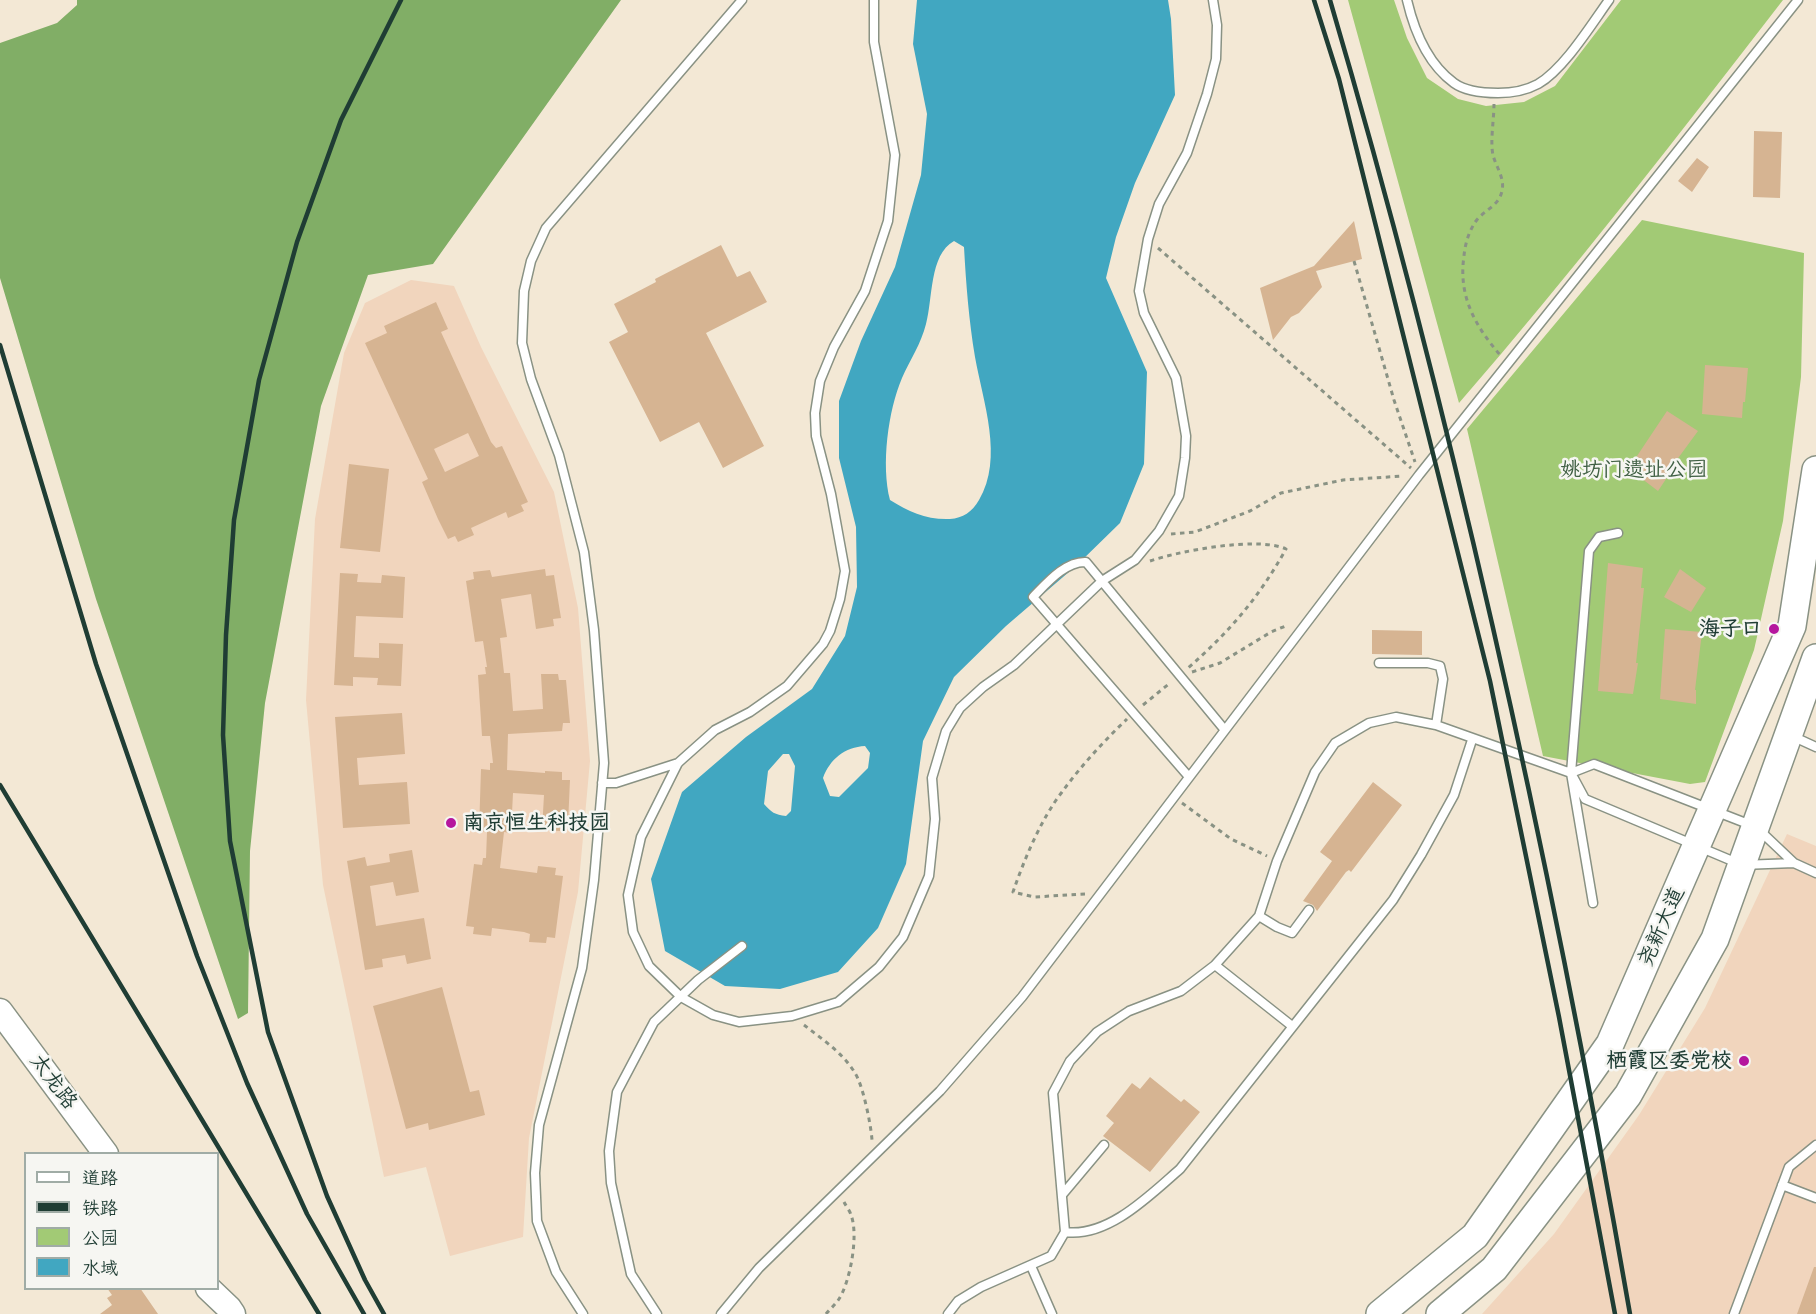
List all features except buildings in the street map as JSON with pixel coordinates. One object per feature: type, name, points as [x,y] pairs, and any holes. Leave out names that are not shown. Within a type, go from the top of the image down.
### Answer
[{"type":"main road","name":"尧新大道","points":[[1380,1314],[1475,1236],[1610,1044],[1792,626],[1816,470]]},
{"type":"main road","points":[[1440,1314],[1494,1269],[1628,1095],[1715,939],[1816,658]]},
{"type":"street","name":"太龙路","points":[[0,1011],[105,1152]]},
{"type":"street","points":[[207,1290],[206,1304],[211,1314]]},
{"type":"street","points":[[209,1290],[230,1308],[233,1314]]},
{"type":"lane","points":[[583,1314],[556,1272],[537,1221],[535,1173],[539,1125],[582,968],[594,880],[604,763],[595,641],[584,552],[560,455],[531,379],[522,343],[524,291],[531,261],[546,228],[742,0]]},
{"type":"lane","points":[[874,0],[874,42],[895,155],[888,221],[866,291],[834,347],[820,381],[815,413],[816,436],[831,494],[845,571],[840,599],[830,631],[823,644],[787,686],[750,712],[715,730],[678,763],[640,837],[628,895],[633,932],[649,966],[681,997],[713,1015],[739,1022],[792,1016],[838,1002],[879,968],[903,937],[929,876],[935,819],[932,778],[946,731],[960,708],[983,687],[1014,665],[1102,581],[1135,560],[1159,531],[1179,496],[1186,436],[1176,378],[1144,313],[1139,291],[1148,239],[1159,204],[1187,153],[1216,59],[1217,25],[1213,0]]},
{"type":"lane","points":[[1407,0],[1412,21],[1432,61],[1455,84],[1484,93],[1514,93],[1539,83],[1565,60],[1609,0]]},
{"type":"lane","points":[[722,1314],[759,1268],[939,1091],[1022,997],[1419,475],[1798,0]]},
{"type":"lane","points":[[1593,903],[1571,773],[1589,551],[1599,537],[1618,533]]},
{"type":"lane","points":[[1189,777],[1033,597],[1065,569],[1079,562],[1086,562],[1224,729]]},
{"type":"lane","points":[[1379,663],[1428,663],[1440,666],[1443,679],[1436,725]]},
{"type":"lane","points":[[948,1314],[958,1301],[981,1287],[1051,1256],[1065,1232],[1053,1093],[1070,1061],[1105,1026],[1129,1011],[1181,991],[1215,965],[1259,916],[1277,861],[1315,772],[1335,743],[1369,723],[1396,717],[1436,725],[1472,740],[1571,773],[1594,764],[1756,827],[1794,863],[1816,873]]},
{"type":"lane","points":[[1789,735],[1816,747]]},
{"type":"lane","points":[[1065,1232],[1078,1234],[1108,1225],[1150,1195],[1180,1169],[1392,900],[1421,855],[1454,795],[1472,740]]},
{"type":"lane","points":[[602,783],[616,783],[678,763]]},
{"type":"lane","points":[[1571,773],[1585,799],[1742,865],[1794,863]]},
{"type":"lane","points":[[1259,916],[1292,933],[1309,910]]},
{"type":"lane","points":[[657,1314],[631,1274],[610,1183],[609,1151],[617,1092],[654,1022],[741,946]]},
{"type":"lane","points":[[1215,965],[1292,1026]]},
{"type":"lane","points":[[1062,1195],[1104,1145]]},
{"type":"lane","points":[[1734,1314],[1789,1167],[1816,1145]]},
{"type":"lane","points":[[1782,1185],[1816,1198]]},
{"type":"lane","points":[[1031,1266],[1052,1314]]},
{"type":"path","points":[[1495,93],[1493,154],[1501,174],[1503,189],[1499,199],[1489,211],[1476,220],[1465,243],[1462,271],[1463,292],[1477,324],[1508,364]]},
{"type":"path","points":[[1148,239],[1258,336],[1390,447],[1419,475]]},
{"type":"path","points":[[1354,261],[1394,400],[1419,475]]},
{"type":"path","points":[[1159,531],[1164,534],[1195,532],[1250,512],[1281,493],[1343,480],[1419,475]]},
{"type":"path","points":[[1102,893],[1034,897],[1013,892],[1026,856],[1060,794],[1102,744],[1134,713],[1221,639],[1250,606],[1268,581],[1286,549],[1276,544],[1235,545],[1195,550],[1143,564]]},
{"type":"path","points":[[1180,675],[1220,663],[1270,632],[1313,617]]},
{"type":"path","points":[[1174,797],[1231,839],[1277,861]]},
{"type":"path","points":[[792,1016],[832,1047],[856,1073],[871,1122],[874,1157]]},
{"type":"path","points":[[826,1314],[839,1299],[849,1276],[852,1258],[854,1235],[852,1216],[838,1192]]},
{"type":"shaded area","name":"南京恒生科技园","points":[[411,280],[454,286],[481,347],[554,492],[578,608],[590,761],[578,892],[529,1138],[523,1237],[450,1256],[426,1167],[384,1177],[323,885],[306,700],[315,519],[344,353],[365,303]]},
{"type":"shaded area","name":"栖霞区委党校","points":[[1787,834],[1816,846],[1816,1314],[1482,1314],[1554,1234],[1639,1115],[1705,1008]]},
{"type":"green space","points":[[77,0],[621,0],[433,264],[368,275],[321,406],[265,703],[250,851],[248,1013],[238,1019],[96,599],[0,278],[0,43],[57,23],[77,5]]},
{"type":"green space","points":[[1348,0],[1394,0],[1407,38],[1427,78],[1458,99],[1486,106],[1524,102],[1555,86],[1621,0],[1783,0],[1583,254],[1459,403]]},
{"type":"green space","name":"姚坊门遗址公园","points":[[1642,220],[1804,253],[1801,377],[1783,521],[1754,650],[1705,782],[1690,784],[1543,756],[1467,429]]},
{"type":"water","points":[[917,0],[1168,0],[1175,95],[1135,183],[1116,237],[1106,278],[1147,372],[1144,464],[1120,523],[1077,565],[1006,626],[954,677],[923,741],[906,864],[878,928],[838,972],[780,989],[725,986],[665,951],[651,879],[682,792],[746,737],[812,689],[845,636],[857,587],[856,527],[839,458],[839,401],[861,341],[895,267],[921,175],[927,114],[913,44]],"holes":[[[954,241],[964,247],[973,343],[991,448],[986,484],[979,500],[967,514],[942,519],[918,514],[890,500],[886,455],[893,406],[902,378],[924,331],[936,267],[940,256]],[[865,746],[870,753],[868,768],[839,797],[830,796],[823,778],[826,771],[839,755]],[[783,754],[789,754],[795,766],[791,811],[786,816],[774,813],[764,804],[768,771]]]},
{"type":"railway","points":[[384,1314],[365,1280],[327,1196],[268,1032],[230,841],[223,735],[226,635],[234,520],[259,380],[297,242],[341,120],[401,0]]},
{"type":"railway","points":[[1314,0],[1339,79],[1490,681],[1559,1017],[1615,1314]]},
{"type":"railway","points":[[1330,0],[1420,325],[1499,652],[1568,982],[1630,1314]]},
{"type":"railway","points":[[0,345],[96,664],[197,956],[247,1083],[307,1214],[364,1314]]},
{"type":"railway","points":[[0,785],[319,1314]]},
{"type":"place","name":"海子口","points":[[1774,629]]},
{"type":"place","name":"南京恒生科技园","points":[[451,823]]},
{"type":"place","name":"栖霞区委党校","points":[[1744,1061]]}]
